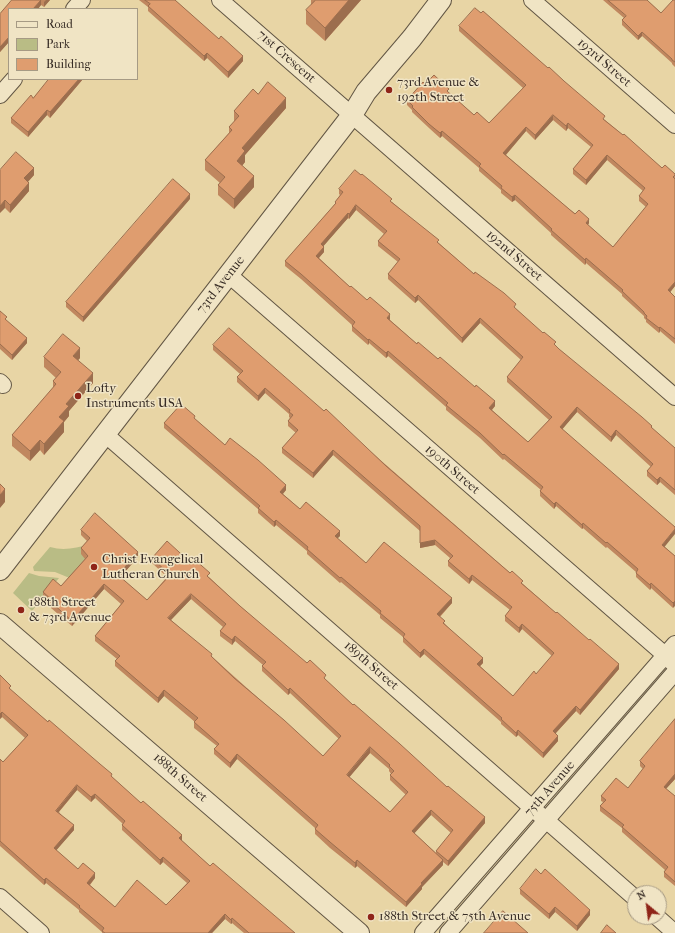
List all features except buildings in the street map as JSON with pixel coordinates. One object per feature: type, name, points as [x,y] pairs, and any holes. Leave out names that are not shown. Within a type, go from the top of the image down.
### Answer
[{"type":"street","points":[[75,8],[82,0]]},
{"type":"street","name":"71st Crescent","points":[[220,0],[352,115]]},
{"type":"street","name":"73rd Avenue","points":[[0,570],[106,435],[352,115],[366,92],[412,38],[441,0]]},
{"type":"street","name":"193rd Street","points":[[532,0],[675,125]]},
{"type":"street","points":[[0,95],[13,80]]},
{"type":"street","name":"192nd Street","points":[[352,115],[675,397]]},
{"type":"street","name":"190th Street","points":[[229,275],[672,655]]},
{"type":"street","name":"189th Street","points":[[106,435],[627,891]]},
{"type":"street","name":"188th Street","points":[[0,624],[359,933]]},
{"type":"street","name":"75th Avenue","points":[[423,933],[533,808],[672,655]]},
{"type":"street","name":"75th Avenue","points":[[448,933],[675,672]]},
{"type":"street","points":[[0,897],[41,933]]},
{"type":"street","points":[[666,925],[675,933]]},
{"type":"green space","points":[[90,544],[88,561],[72,579],[55,572],[34,571],[33,567],[50,547],[60,549],[80,547]]},
{"type":"green space","points":[[29,573],[39,576],[59,578],[32,611],[13,593]]},
{"type":"place","name":"73rd Avenue & 192th Street","points":[[389,90]]},
{"type":"place","name":"Lofty Instruments USA","points":[[78,396]]},
{"type":"place","name":"Christ Evangelical Lutheran Church","points":[[94,567]]},
{"type":"place","name":"188th Street & 73rd Avenue","points":[[21,610]]},
{"type":"place","name":"188th Street & 75th Avenue","points":[[371,917]]}]
